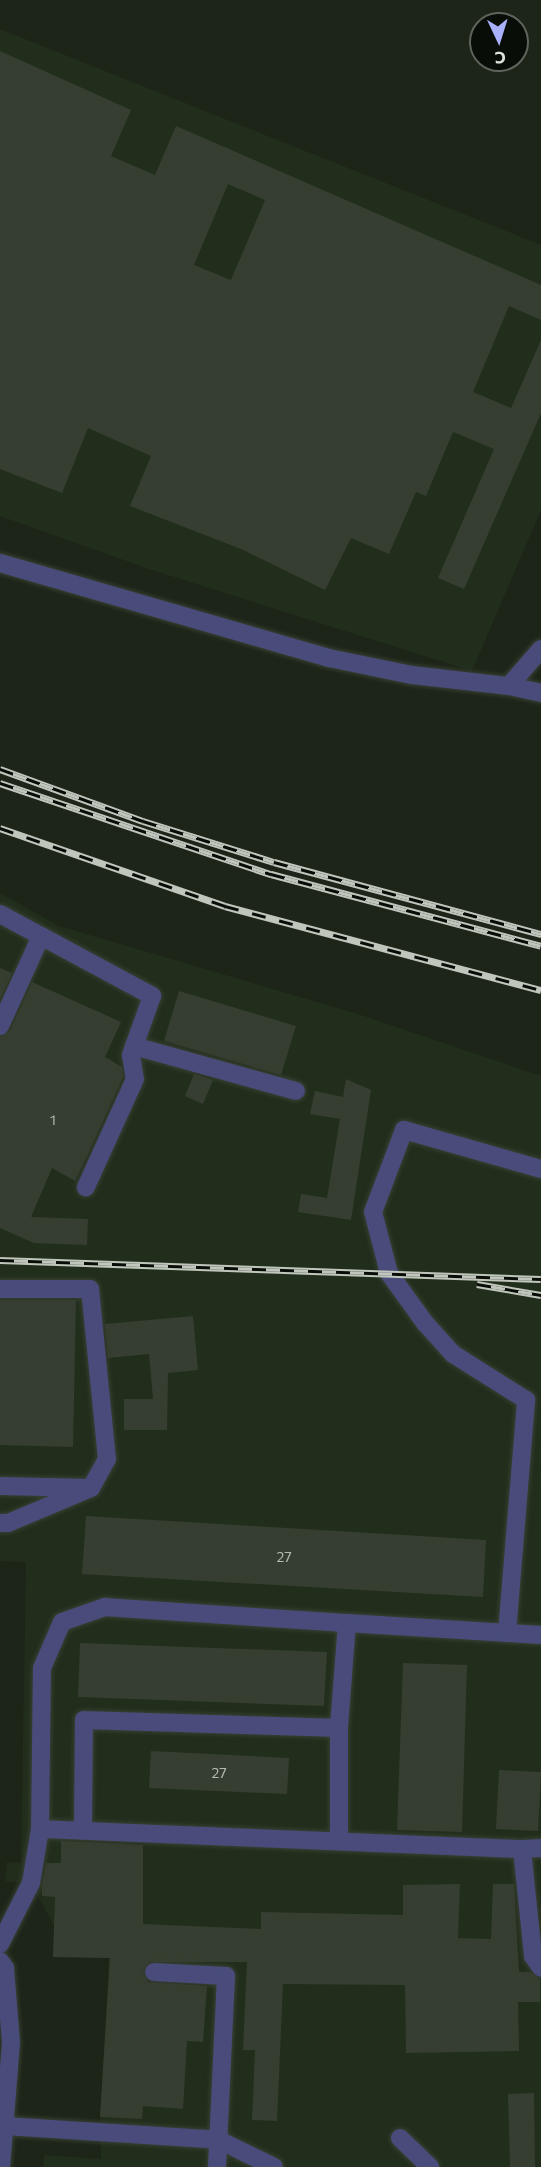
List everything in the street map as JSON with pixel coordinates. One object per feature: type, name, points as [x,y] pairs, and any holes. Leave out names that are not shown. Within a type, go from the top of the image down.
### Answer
[{"type":"street","points":[[0,563],[329,658],[412,675],[509,686],[541,693]]},
{"type":"street","points":[[509,686],[541,649]]},
{"type":"street","points":[[0,914],[152,996],[131,1055],[135,1079],[86,1187]]},
{"type":"street","points":[[0,1026],[42,936]]},
{"type":"street","points":[[134,1046],[296,1091]]},
{"type":"street","points":[[507,1633],[534,1400],[453,1354],[425,1323],[389,1274],[373,1212],[404,1130],[541,1169]]},
{"type":"street","points":[[0,1289],[90,1289],[107,1459],[91,1488],[8,1523],[0,1523]]},
{"type":"street","points":[[0,1486],[91,1488]]},
{"type":"street","points":[[0,1944],[31,1883],[40,1829],[42,1668],[62,1622],[105,1607],[541,1635]]},
{"type":"street","points":[[339,1841],[339,1728],[347,1623]]},
{"type":"street","points":[[83,1830],[84,1720],[339,1728]]},
{"type":"street","points":[[40,1829],[541,1848]]},
{"type":"street","points":[[522,1849],[533,1956],[541,1968]]},
{"type":"street","points":[[0,1961],[5,1968],[6,2040],[4,2126],[0,2167]]},
{"type":"street","points":[[154,1972],[226,1976],[217,2167]]},
{"type":"street","points":[[4,2126],[219,2140],[274,2167]]},
{"type":"street","points":[[400,2139],[430,2167]]},
{"type":"shaded area","points":[[0,29],[541,245],[541,510],[472,671],[149,569],[0,516]]},
{"type":"shaded area","points":[[0,893],[59,926],[361,1015],[541,1076],[541,2167],[43,2167],[44,2155],[101,2159],[100,2117],[109,1958],[53,1957],[54,1925],[31,1884],[5,1881],[7,1862],[21,1863],[26,1562],[0,1561]]},
{"type":"building","points":[[0,51],[131,110],[111,156],[155,175],[176,126],[541,285],[541,320],[509,306],[473,392],[511,408],[541,340],[541,413],[464,589],[438,578],[494,449],[453,432],[426,496],[416,492],[389,554],[351,538],[325,590],[241,549],[130,506],[151,456],[88,428],[62,493],[0,469]],"holes":[[[228,184],[265,200],[231,280],[194,265]]]},
{"type":"building","points":[[0,968],[12,973],[0,999]]},
{"type":"building","points":[[32,982],[121,1022],[105,1057],[122,1067],[123,1077],[87,1156],[75,1181],[52,1168],[31,1217],[88,1219],[87,1245],[34,1243],[0,1228],[0,1037],[10,1031]]},
{"type":"building","points":[[179,991],[296,1026],[281,1075],[164,1041]]},
{"type":"building","points":[[194,1074],[213,1080],[203,1104],[185,1096]]},
{"type":"building","points":[[346,1079],[371,1090],[351,1220],[298,1212],[301,1194],[327,1198],[340,1119],[310,1114],[315,1091],[343,1097]]},
{"type":"building","points":[[0,1300],[76,1300],[73,1447],[0,1445]]},
{"type":"building","points":[[193,1316],[198,1370],[168,1373],[167,1430],[124,1430],[124,1399],[153,1399],[149,1354],[108,1358],[105,1324]]},
{"type":"building","points":[[86,1516],[486,1540],[483,1597],[82,1574]]},
{"type":"building","points":[[80,1643],[327,1652],[324,1706],[78,1697]]},
{"type":"building","points":[[403,1663],[467,1665],[462,1832],[397,1830]]},
{"type":"building","points":[[151,1751],[289,1758],[287,1794],[149,1788]]},
{"type":"building","points":[[499,1770],[541,1772],[538,1831],[496,1829]]},
{"type":"building","points":[[61,1841],[143,1845],[143,1924],[261,1929],[261,1912],[403,1915],[403,1885],[460,1884],[458,1938],[491,1939],[493,1884],[514,1884],[519,1972],[530,1972],[540,1979],[540,2002],[518,2002],[519,2051],[406,2053],[405,1985],[283,1984],[277,2121],[252,2120],[255,2050],[243,2050],[247,1962],[149,1962],[143,1971],[148,1982],[207,1986],[203,2042],[187,2041],[183,2109],[143,2106],[142,2119],[100,2117],[110,1958],[53,1957],[55,1897],[42,1896],[42,1885],[46,1863],[61,1863]]},
{"type":"building","points":[[534,2093],[535,2167],[510,2167],[508,2094]]},
{"type":"railway","points":[[0,769],[143,821],[274,862],[541,934]]},
{"type":"railway","points":[[0,783],[271,874],[541,946]]},
{"type":"railway","points":[[0,828],[225,906],[541,990]]},
{"type":"railway","points":[[0,1260],[541,1279]]},
{"type":"railway","points":[[477,1284],[541,1295]]}]
